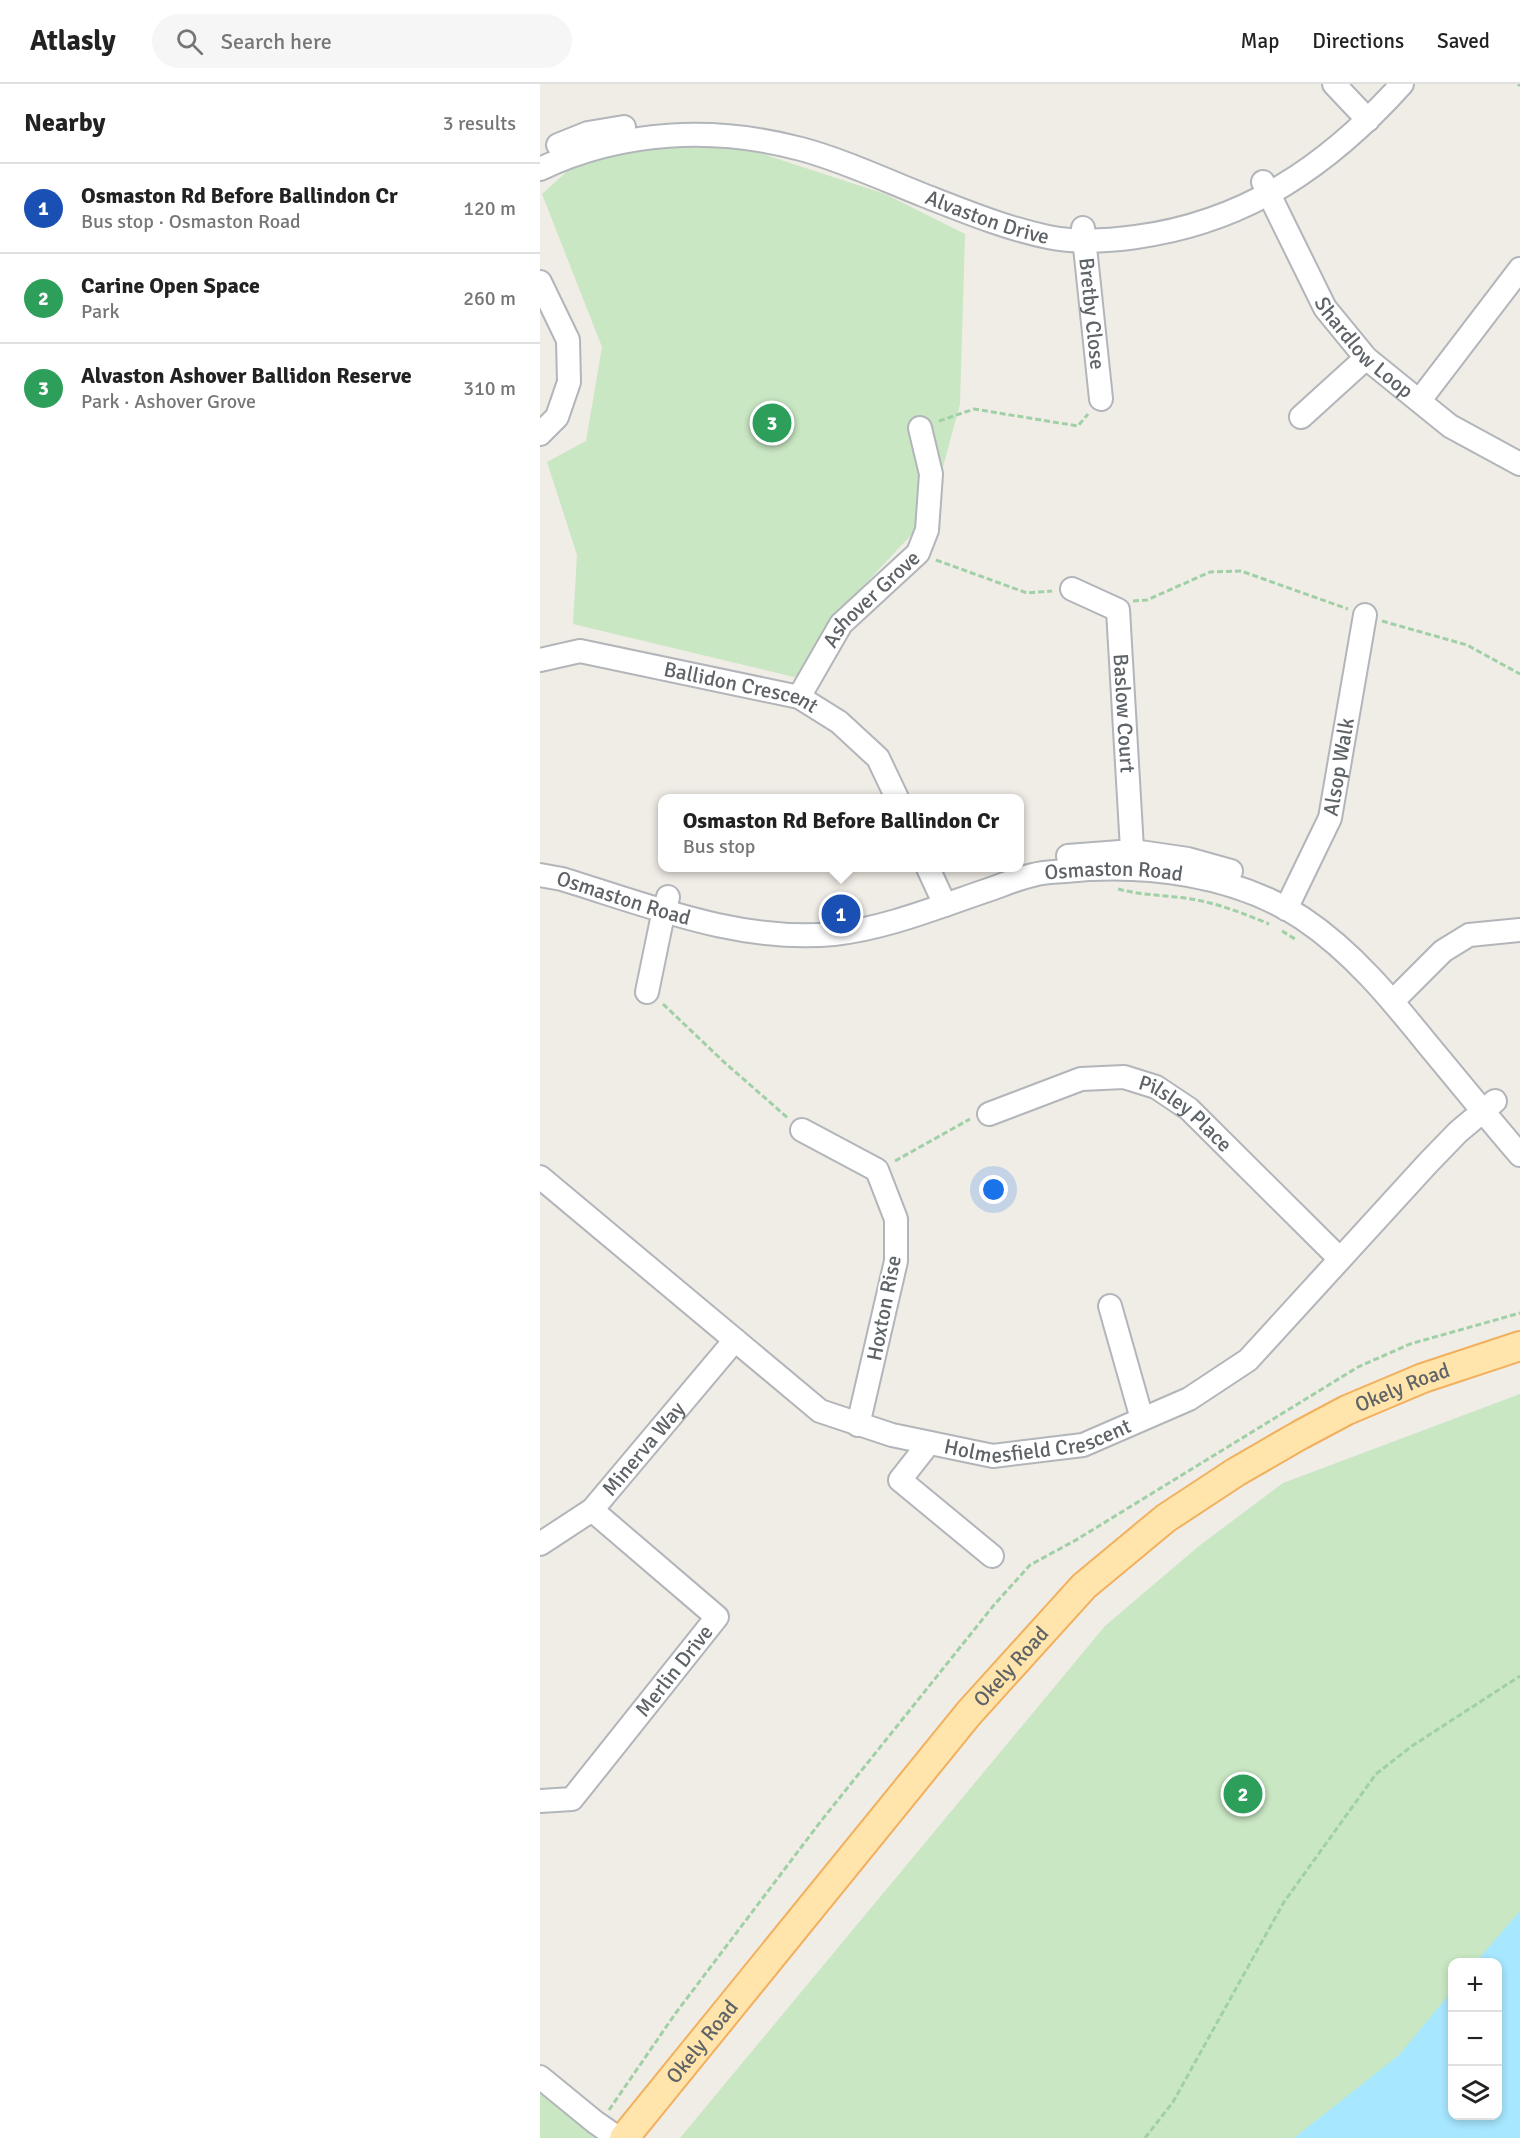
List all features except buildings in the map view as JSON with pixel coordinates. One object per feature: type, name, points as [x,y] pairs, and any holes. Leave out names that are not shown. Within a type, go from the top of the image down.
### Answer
[{"type":"main road","name":"Okely Road","points":[[624,2138],[969,1713],[1084,1586],[1166,1518],[1236,1472],[1300,1435],[1347,1410],[1423,1378],[1520,1346]]},
{"type":"street","points":[[1334,84],[1371,105]]},
{"type":"street","points":[[1353,84],[1371,105]]},
{"type":"street","name":"Alvaston Drive","points":[[540,154],[588,134],[655,122],[690,119],[722,120],[763,126],[820,139],[1001,211],[1117,240],[1193,226],[1238,211],[1266,188],[1312,167],[1347,140],[1371,105],[1402,84]]},
{"type":"street","name":"Alvaston Drive","points":[[540,169],[588,150],[625,141],[667,135],[736,136],[803,149],[998,223],[1048,237],[1083,233]]},
{"type":"street","name":"Shardlow Loop","points":[[1266,188],[1325,308],[1366,357],[1450,426],[1520,464]]},
{"type":"street","name":"Bretby Close","points":[[1083,233],[1101,399]]},
{"type":"street","points":[[1420,400],[1520,269]]},
{"type":"street","points":[[540,282],[568,340],[569,382],[557,417],[540,434]]},
{"type":"street","points":[[1302,417],[1366,357]]},
{"type":"street","name":"Ashover Grove","points":[[799,697],[841,624],[918,553],[927,530],[931,474],[920,428]]},
{"type":"street","points":[[1072,589],[1118,610]]},
{"type":"street","name":"Baslow Court","points":[[1118,610],[1133,860]]},
{"type":"street","name":"Alsop Walk","points":[[1289,902],[1330,818],[1365,615]]},
{"type":"street","name":"Ballidon Crescent","points":[[540,660],[580,651],[799,697],[839,722],[878,758],[895,794]]},
{"type":"street","name":"Osmaston Road","points":[[1024,863],[1039,859],[1133,860],[1174,873],[1215,881],[1289,902],[1302,918],[1398,996],[1489,1106],[1520,1155]]},
{"type":"street","name":"Osmaston Road","points":[[943,898],[1033,875],[1133,860]]},
{"type":"street","name":"Osmaston Road","points":[[540,862],[576,869],[731,928],[812,935],[863,929],[895,921],[998,872]]},
{"type":"street","points":[[930,872],[943,898]]},
{"type":"street","name":"Osmaston Road","points":[[540,875],[666,904]]},
{"type":"street","points":[[647,992],[666,904]]},
{"type":"street","points":[[1398,996],[1443,951],[1469,934],[1520,930]]},
{"type":"street","name":"Pilsley Place","points":[[990,1114],[1081,1079],[1124,1077],[1156,1087],[1188,1109],[1340,1258]]},
{"type":"street","name":"Osmaston Road","points":[[1489,1106],[1520,1131]]},
{"type":"street","name":"Holmesfield Crescent","points":[[540,1177],[820,1411],[892,1435],[993,1456],[1083,1445],[1189,1399],[1248,1360],[1443,1147],[1489,1106]]},
{"type":"street","points":[[802,1130],[877,1170]]},
{"type":"street","name":"Hoxton Rise","points":[[858,1425],[896,1261],[896,1219],[877,1170]]},
{"type":"street","points":[[1110,1306],[1142,1419]]},
{"type":"street","name":"Minerva Way","points":[[540,1544],[592,1510],[735,1340]]},
{"type":"street","points":[[928,1443],[900,1480],[992,1556]]},
{"type":"street","name":"Merlin Drive","points":[[540,1801],[572,1799],[717,1617],[592,1510]]},
{"type":"street","points":[[540,2077],[618,2138]]},
{"type":"path","points":[[920,428],[974,410],[1078,426],[1101,399]]},
{"type":"path","points":[[918,553],[1027,593],[1072,589]]},
{"type":"path","points":[[1118,610],[1126,602],[1147,600],[1210,572],[1241,571],[1365,615],[1467,645],[1520,674]]},
{"type":"path","points":[[1116,889],[1136,894],[1196,900],[1231,909],[1269,924],[1296,939]]},
{"type":"path","points":[[647,992],[669,1008],[724,1062],[802,1130]]},
{"type":"path","points":[[877,1170],[973,1118],[990,1114]]},
{"type":"path","points":[[1145,2138],[1173,2102],[1284,1902],[1376,1774],[1412,1746],[1520,1676]]},
{"type":"green space","points":[[669,139],[754,151],[885,194],[965,234],[960,404],[930,515],[852,598],[798,678],[573,624],[577,555],[547,462],[586,441],[602,347],[542,194],[573,166]]},
{"type":"green space","points":[[1520,1394],[1520,2138],[680,2138],[1105,1626],[1199,1546],[1283,1483]]},
{"type":"green space","points":[[540,2091],[596,2138],[540,2138]]},
{"type":"water","points":[[1520,1911],[1520,2138],[1294,2138],[1399,2055],[1448,1996],[1448,2120],[1502,2120],[1502,1958],[1479,1958]]},
{"type":"place","name":"Alvaston Ashover Ballidon Reserve","points":[[772,423]]},
{"type":"place","name":"Osmaston Rd Before Ballindon Cr","points":[[841,914]]},
{"type":"place","name":"Carine Open Space","points":[[1243,1794]]}]
